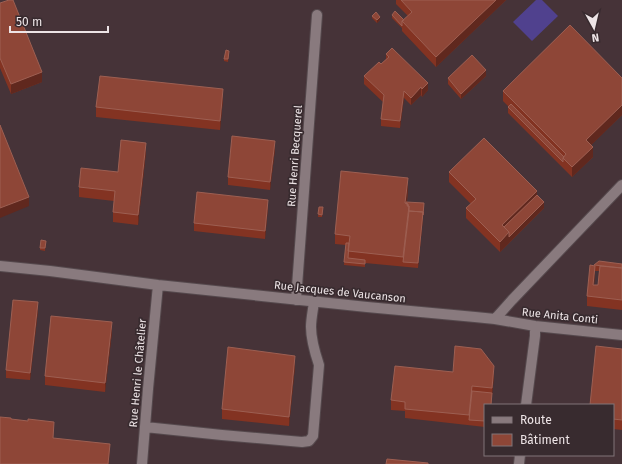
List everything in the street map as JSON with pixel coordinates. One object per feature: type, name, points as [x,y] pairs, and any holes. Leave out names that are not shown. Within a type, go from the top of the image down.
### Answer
[{"type":"street","name":"Rue Henri Becquerel","points":[[296,300],[317,15]]},
{"type":"street","points":[[495,319],[622,185]]},
{"type":"street","name":"Rue Jacques de Vaucanson","points":[[0,266],[314,302],[495,319]]},
{"type":"street","name":"Rue Henri le Châtelier","points":[[142,464],[158,285]]},
{"type":"street","points":[[145,427],[295,442],[309,441],[313,436],[319,365],[315,354],[311,327],[314,302]]},
{"type":"street","name":"Rue Anita Conti","points":[[495,319],[535,326],[622,334]]},
{"type":"street","points":[[526,404],[535,326]]},
{"type":"shaded area","points":[[0,0],[622,0],[622,464],[0,464]]},
{"type":"shaded area","points":[[536,0],[542,0],[558,16],[532,41],[513,22]]},
{"type":"building","points":[[13,0],[42,72],[11,84],[0,58],[0,3]]},
{"type":"building","points":[[401,0],[496,0],[436,57],[402,21],[412,12]]},
{"type":"building","points":[[395,11],[404,20],[402,21],[402,26],[392,15]]},
{"type":"building","points":[[376,12],[380,17],[377,20],[372,16]]},
{"type":"building","points":[[570,25],[622,78],[622,105],[586,140],[593,147],[572,167],[563,158],[566,154],[503,91]]},
{"type":"building","points":[[392,48],[428,83],[422,89],[421,87],[411,98],[404,91],[400,121],[381,119],[384,95],[364,76],[379,62],[381,64],[389,57],[386,54]]},
{"type":"building","points":[[226,50],[229,51],[228,59],[224,59]]},
{"type":"building","points":[[472,55],[486,70],[461,94],[448,78]]},
{"type":"building","points":[[100,76],[223,89],[220,121],[96,107]]},
{"type":"building","points":[[511,104],[564,157],[563,162],[508,107]]},
{"type":"building","points":[[0,125],[29,197],[0,208]]},
{"type":"building","points":[[232,136],[275,141],[270,182],[228,177]]},
{"type":"building","points":[[484,138],[537,191],[502,225],[509,232],[500,242],[466,208],[476,199],[449,172]]},
{"type":"building","points":[[121,140],[146,143],[138,215],[113,212],[115,191],[79,187],[81,168],[118,172]]},
{"type":"building","points":[[341,171],[408,178],[405,203],[409,206],[403,257],[348,251],[350,236],[335,234]]},
{"type":"building","points":[[197,192],[268,200],[265,231],[194,223]]},
{"type":"building","points":[[537,195],[544,202],[509,237],[509,232],[504,227]]},
{"type":"building","points":[[406,202],[424,203],[423,215],[423,212],[409,211],[409,206]]},
{"type":"building","points":[[319,207],[323,207],[322,215],[318,214]]},
{"type":"building","points":[[409,211],[423,212],[418,263],[403,262]]},
{"type":"building","points":[[41,240],[46,241],[45,248],[40,248]]},
{"type":"building","points":[[346,243],[349,243],[348,258],[365,260],[365,264],[344,262]]},
{"type":"building","points":[[599,261],[622,264],[622,268],[594,265]]},
{"type":"building","points":[[590,265],[595,266],[593,285],[598,285],[600,266],[622,268],[622,300],[587,296]]},
{"type":"building","points":[[13,300],[38,302],[30,373],[6,370]]},
{"type":"building","points":[[51,316],[112,322],[105,383],[45,376]]},
{"type":"building","points":[[455,346],[481,349],[494,366],[492,388],[472,386],[469,415],[405,409],[405,402],[391,400],[395,366],[453,372]]},
{"type":"building","points":[[596,346],[622,349],[622,420],[614,419],[614,404],[590,404]]},
{"type":"building","points":[[228,347],[295,356],[289,417],[222,409]]},
{"type":"building","points":[[472,391],[492,393],[491,404],[484,404],[484,421],[469,420]]},
{"type":"building","points":[[0,417],[28,421],[28,419],[54,422],[53,438],[110,444],[108,464],[0,464]]},
{"type":"building","points":[[387,459],[428,463],[428,464],[386,464]]}]
